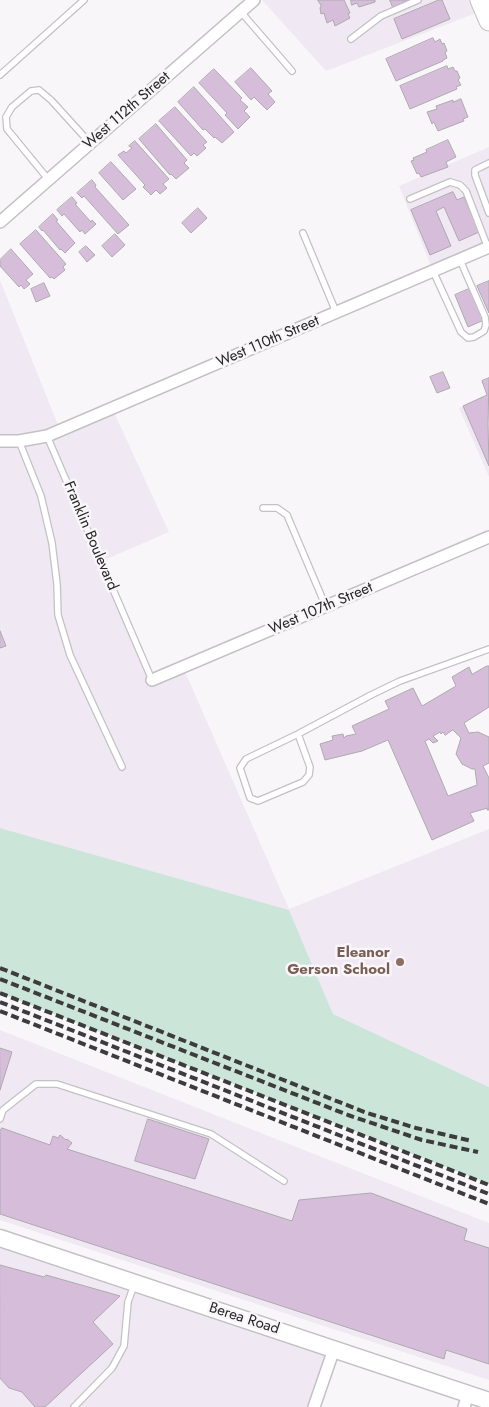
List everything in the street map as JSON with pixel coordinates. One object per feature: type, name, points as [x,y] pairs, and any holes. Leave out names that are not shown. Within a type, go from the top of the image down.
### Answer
[{"type":"main road","points":[[480,0],[489,21]]},
{"type":"main road","name":"Berea Road","points":[[0,1238],[334,1349],[466,1400],[489,1401]]},
{"type":"street","name":"West 112th Street","points":[[0,222],[254,0]]},
{"type":"street","name":"West 110th Street","points":[[47,436],[489,247]]},
{"type":"street","points":[[0,441],[20,441],[47,436]]},
{"type":"street","name":"West 107th Street","points":[[152,680],[489,537]]},
{"type":"street","points":[[314,1407],[334,1349]]},
{"type":"lane","points":[[0,75],[84,0]]},
{"type":"lane","points":[[351,39],[381,16],[418,0]]},
{"type":"lane","points":[[241,12],[292,71]]},
{"type":"lane","points":[[48,179],[7,129],[6,117],[12,108],[30,91],[39,90],[51,100],[90,144]]},
{"type":"lane","points":[[489,163],[475,170],[474,175],[489,214]]},
{"type":"lane","points":[[410,199],[450,182],[460,185],[466,191],[489,247]]},
{"type":"lane","points":[[303,232],[336,312]]},
{"type":"lane","points":[[433,271],[461,332],[468,338],[474,337],[484,331],[486,325],[460,260]]},
{"type":"lane","name":"Franklin Boulevard","points":[[47,436],[152,680]]},
{"type":"lane","points":[[20,441],[41,496],[52,543],[57,584],[58,615],[70,655],[122,767]]},
{"type":"lane","points":[[263,508],[277,508],[287,515],[326,606]]},
{"type":"lane","points":[[298,734],[310,766],[309,775],[303,782],[258,801],[250,798],[240,768],[246,759],[400,681],[489,649]]},
{"type":"lane","points":[[0,1119],[3,1110],[36,1084],[57,1084],[211,1134],[284,1181]]},
{"type":"lane","points":[[74,1407],[112,1368],[124,1346],[128,1302],[134,1283]]},
{"type":"shaded area","points":[[262,0],[489,0],[484,10],[326,71]]},
{"type":"shaded area","points":[[489,147],[489,247],[433,271],[399,186]]},
{"type":"shaded area","points":[[0,280],[60,430],[112,408],[169,532],[102,561],[152,680],[183,667],[289,909],[489,829],[489,1087],[333,1014],[289,910],[0,828]]},
{"type":"shaded area","points":[[489,395],[489,477],[459,408]]},
{"type":"shaded area","points":[[0,1030],[489,1223],[489,1380],[0,1220]]},
{"type":"shaded area","points":[[0,1238],[334,1349],[314,1407],[0,1407]]},
{"type":"green space","points":[[0,828],[289,910],[333,1014],[489,1087],[489,1184],[0,993]]},
{"type":"building","points":[[318,0],[344,0],[350,13],[348,14],[350,18],[335,26],[333,20],[327,23],[324,13],[321,14],[321,6]]},
{"type":"building","points":[[351,0],[375,0],[375,2],[359,7],[357,3],[352,5]]},
{"type":"building","points":[[390,0],[409,0],[393,7]]},
{"type":"building","points":[[442,0],[450,19],[402,39],[394,19]]},
{"type":"building","points":[[433,38],[435,42],[440,39],[442,44],[444,43],[447,58],[396,81],[386,59]]},
{"type":"building","points":[[447,66],[448,69],[453,67],[457,71],[460,78],[458,80],[461,85],[456,87],[457,89],[410,109],[400,86]]},
{"type":"building","points":[[251,68],[272,91],[268,94],[275,102],[267,110],[254,97],[251,100],[235,82]]},
{"type":"building","points":[[214,69],[242,98],[240,100],[248,107],[244,111],[250,117],[238,129],[225,115],[227,113],[199,83]]},
{"type":"building","points":[[194,87],[234,132],[222,143],[205,129],[203,130],[178,102]]},
{"type":"building","points":[[461,99],[468,117],[463,119],[464,121],[438,131],[434,122],[432,124],[427,112],[437,109],[436,106]]},
{"type":"building","points":[[175,107],[207,142],[203,145],[206,148],[197,156],[194,153],[191,156],[159,121]]},
{"type":"building","points":[[156,124],[187,160],[184,163],[189,168],[176,179],[170,175],[139,139]]},
{"type":"building","points":[[448,140],[456,157],[446,162],[448,167],[421,177],[419,173],[417,174],[411,161],[414,160],[413,158]]},
{"type":"building","points":[[135,141],[169,179],[163,184],[167,188],[160,194],[156,190],[151,195],[143,187],[145,185],[118,155],[124,151],[126,153],[132,148],[129,146]]},
{"type":"building","points":[[111,162],[136,189],[123,200],[99,173]]},
{"type":"building","points":[[92,180],[96,185],[95,187],[129,225],[118,234],[84,196],[82,198],[77,193]]},
{"type":"building","points":[[453,192],[457,200],[464,197],[479,232],[459,241],[444,207],[436,211],[451,246],[430,255],[411,210]]},
{"type":"building","points":[[72,197],[77,203],[75,204],[91,222],[92,220],[96,224],[85,234],[82,230],[80,232],[64,214],[62,216],[57,210]]},
{"type":"building","points":[[198,208],[207,218],[191,233],[182,223]]},
{"type":"building","points":[[53,214],[58,220],[56,221],[75,243],[65,253],[39,227]]},
{"type":"building","points":[[36,230],[66,264],[63,267],[65,270],[54,279],[50,278],[20,244]]},
{"type":"building","points":[[115,234],[125,245],[112,257],[102,246]]},
{"type":"building","points":[[86,246],[95,255],[87,262],[79,252]]},
{"type":"building","points":[[11,249],[33,274],[26,280],[30,284],[24,289],[21,285],[19,287],[0,266],[0,260]]},
{"type":"building","points":[[489,281],[489,313],[477,286]]},
{"type":"building","points":[[44,283],[50,296],[36,302],[31,289]]},
{"type":"building","points":[[471,288],[484,320],[468,327],[455,295]]},
{"type":"building","points":[[443,372],[450,388],[437,393],[430,377]]},
{"type":"building","points":[[489,378],[489,466],[463,406],[487,395],[482,381]]},
{"type":"building","points":[[0,631],[6,646],[0,648]]},
{"type":"building","points":[[489,666],[489,707],[464,723],[469,733],[478,732],[489,737],[489,763],[483,766],[489,778],[489,810],[487,810],[488,808],[470,813],[474,821],[432,840],[388,740],[362,751],[325,760],[320,744],[333,740],[332,736],[343,734],[344,738],[356,734],[352,726],[389,709],[385,701],[413,688],[422,706],[456,686],[452,677],[469,667],[472,674]],"holes":[[[453,730],[461,738],[456,754],[462,764],[475,769],[477,785],[448,796],[425,741],[429,739],[433,743],[438,741],[433,736],[440,732],[441,734],[443,732],[445,735]]]},
{"type":"building","points":[[0,1048],[12,1052],[0,1090]]},
{"type":"building","points":[[148,1119],[209,1139],[195,1179],[135,1161]]},
{"type":"building","points":[[2,1128],[50,1145],[53,1136],[58,1138],[60,1135],[72,1143],[67,1149],[292,1221],[299,1200],[371,1193],[467,1229],[464,1240],[489,1248],[489,1364],[446,1350],[444,1359],[0,1214],[0,1132]]},
{"type":"building","points":[[0,1265],[44,1277],[46,1275],[120,1296],[93,1322],[113,1344],[45,1407],[35,1407],[22,1392],[9,1388],[0,1378]]},
{"type":"railway","points":[[0,968],[367,1113],[416,1128],[472,1141]]},
{"type":"railway","points":[[0,979],[348,1115],[422,1140],[478,1152]]},
{"type":"railway","points":[[0,993],[489,1185]]},
{"type":"railway","points":[[0,1002],[489,1194]]},
{"type":"railway","points":[[0,1011],[489,1204]]},
{"type":"place","name":"Eleanor Gerson School","points":[[400,962]]}]
